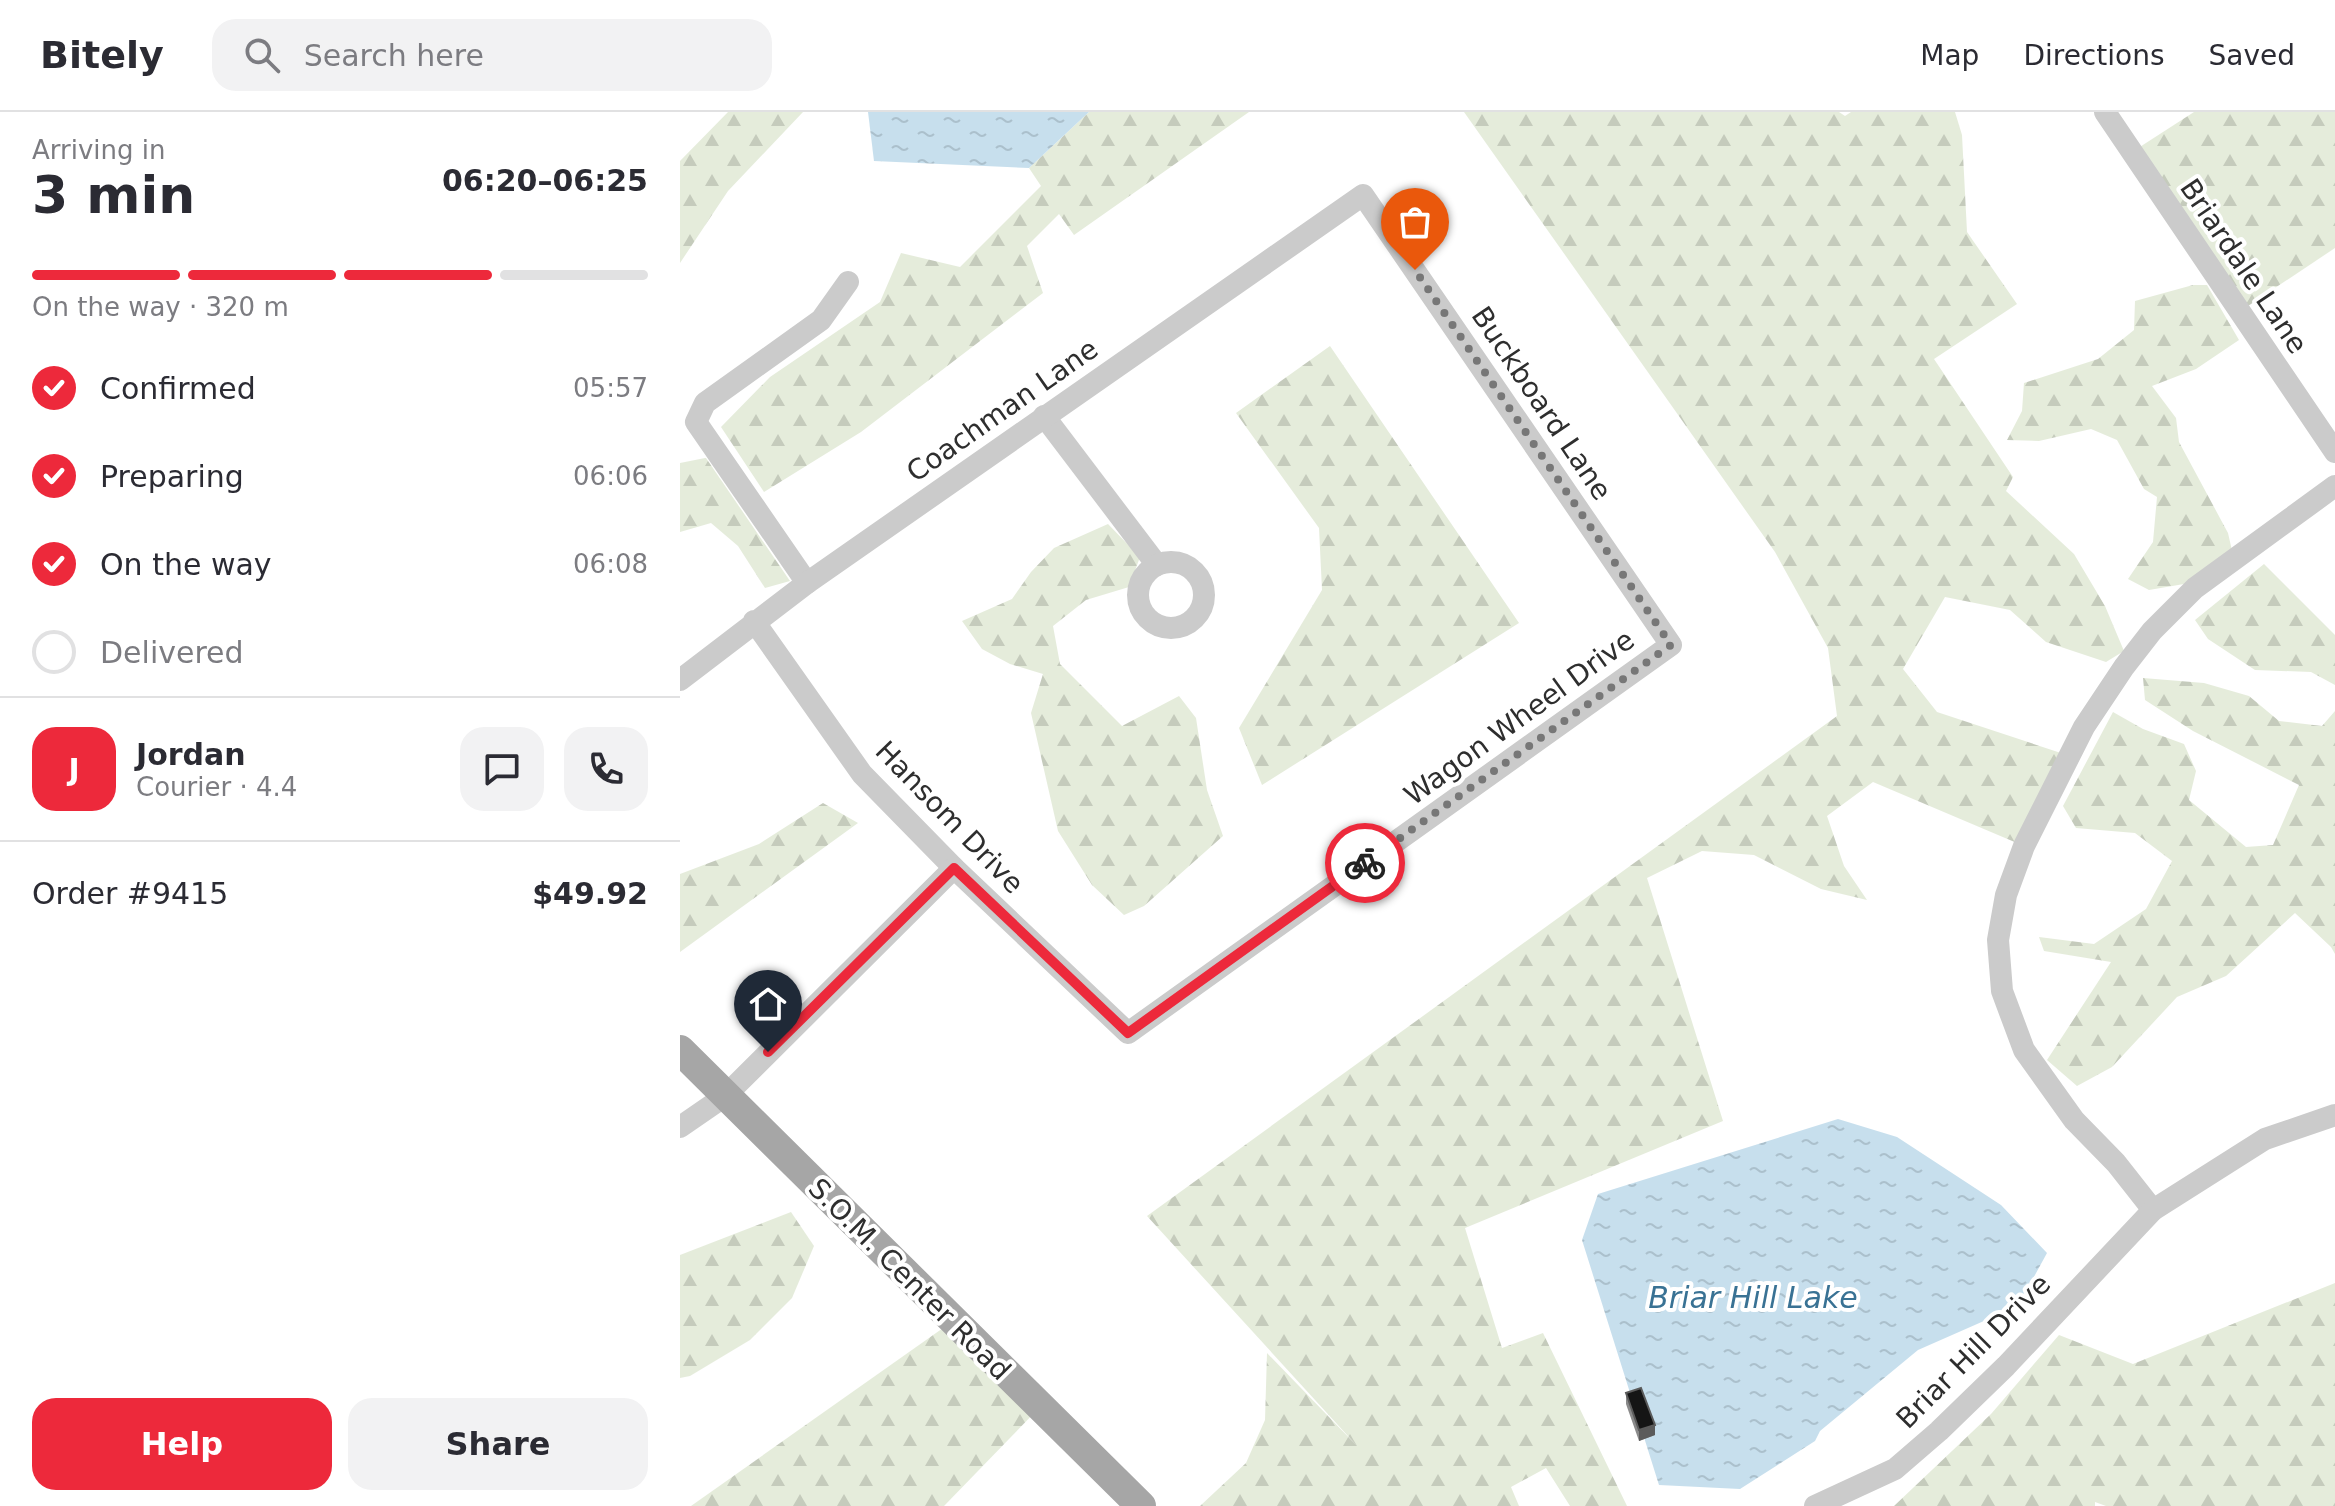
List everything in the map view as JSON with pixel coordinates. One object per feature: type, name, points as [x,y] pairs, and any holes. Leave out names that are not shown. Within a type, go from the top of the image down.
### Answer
[{"type":"main road","name":"S.O.M. Center Road","points":[[680,1050],[1141,1506]]},
{"type":"street","name":"Briardale Lane","points":[[2105,112],[2335,452]]},
{"type":"street","name":"Coachman Lane","points":[[680,680],[807,583],[1363,195]]},
{"type":"street","name":"Buckboard Lane","points":[[1363,195],[1671,645]]},
{"type":"street","points":[[807,583],[696,422],[705,403],[821,320],[848,282]]},
{"type":"street","points":[[1044,416],[1157,565]]},
{"type":"street","points":[[2153,1210],[2116,1163],[2074,1120],[2024,1050],[2002,991],[1998,940],[2006,895],[2024,846],[2084,727],[2152,631],[2195,588],[2335,486]]},
{"type":"street","name":"Hansom Drive","points":[[754,621],[862,774],[954,868],[1128,1033]]},
{"type":"street","name":"Wagon Wheel Drive","points":[[1128,1033],[1671,645]]},
{"type":"street","points":[[680,1127],[725,1096],[954,868]]},
{"type":"street","name":"Briar Hill Drive","points":[[1815,1506],[1895,1469],[1939,1431],[2006,1366],[2153,1210],[2265,1139],[2335,1115]]},
{"type":"green space","points":[[728,112],[803,112],[728,191],[680,263],[680,161]]},
{"type":"green space","points":[[1089,112],[1249,112],[1074,235],[1059,214],[1027,246],[1043,293],[861,432],[764,492],[721,427],[770,377],[880,302],[901,253],[960,267],[1041,186],[1029,168]]},
{"type":"green space","points":[[1464,112],[1839,112],[1845,116],[1851,112],[1955,112],[1962,135],[1967,232],[2017,304],[1934,359],[2013,477],[2006,491],[2074,554],[2105,606],[2124,651],[2106,662],[2046,642],[2010,610],[1945,597],[1903,669],[1937,712],[2070,756],[2024,846],[1873,782],[1827,816],[1844,866],[1867,900],[1821,889],[1754,855],[1702,851],[1647,878],[1723,1121],[1465,1228],[1502,1348],[1543,1333],[1627,1506],[1570,1506],[1546,1468],[1511,1487],[1519,1506],[1200,1506],[1246,1463],[1265,1420],[1267,1353],[1358,1447],[1147,1216],[1837,716],[1828,648],[1775,552]]},
{"type":"green space","points":[[2194,112],[2335,112],[2335,248],[2239,312],[2132,152]]},
{"type":"green space","points":[[2193,285],[2207,285],[2239,340],[2196,369],[2152,386],[2176,418],[2179,442],[2228,533],[2233,555],[2184,584],[2149,590],[2128,579],[2153,542],[2157,497],[2144,489],[2117,440],[2091,429],[2039,441],[2007,440],[2022,411],[2024,383],[2098,359],[2134,330],[2135,301]]},
{"type":"green space","points":[[1330,346],[1519,623],[1262,785],[1239,728],[1322,590],[1319,528],[1236,413]]},
{"type":"green space","points":[[706,458],[790,581],[765,588],[738,546],[711,523],[680,532],[680,463]]},
{"type":"green space","points":[[1108,524],[1140,557],[1129,587],[1086,600],[1053,626],[1060,664],[1122,726],[1179,696],[1196,718],[1207,790],[1223,836],[1144,906],[1124,915],[1092,885],[1058,831],[1031,713],[1043,674],[1010,664],[982,649],[962,621],[1012,599],[1031,572],[1054,548]]},
{"type":"green space","points":[[2264,564],[2335,635],[2335,685],[2311,672],[2255,670],[2208,639],[2195,620]]},
{"type":"green space","points":[[2143,678],[2204,683],[2249,696],[2279,721],[2322,726],[2335,711],[2335,954],[2295,913],[2226,976],[2177,997],[2112,1067],[2077,1086],[2047,1060],[2111,962],[2044,951],[2039,937],[2094,944],[2146,909],[2172,861],[2135,833],[2076,828],[2063,806],[2113,712],[2143,729],[2184,744],[2196,771],[2189,800],[2246,847],[2273,845],[2299,785],[2193,731],[2145,700]]},
{"type":"green space","points":[[823,803],[858,823],[680,952],[680,874],[759,844]]},
{"type":"green space","points":[[791,1212],[814,1246],[792,1298],[750,1340],[690,1376],[680,1378],[680,1255]]},
{"type":"green space","points":[[2335,1283],[2335,1506],[2106,1506],[2095,1502],[2095,1506],[1894,1506],[1991,1414],[2059,1335],[2133,1364]]},
{"type":"green space","points":[[953,1321],[1040,1407],[944,1506],[691,1506]]},
{"type":"water","points":[[868,112],[1089,112],[1029,168],[874,161]]},
{"type":"water","name":"Briar Hill Lake","points":[[1838,1119],[1897,1137],[2001,1205],[2047,1253],[2018,1306],[1918,1350],[1820,1431],[1815,1441],[1740,1489],[1659,1485],[1582,1240],[1598,1194]]},
{"type":"building","points":[[1641,1388],[1655,1425],[1639,1430],[1626,1393]]},
{"type":"way so far","points":[[1365,863],[1671,645],[1415,270]]},
{"type":"route","points":[[768,1052],[954,868],[1128,1033],[1365,863]]}]
